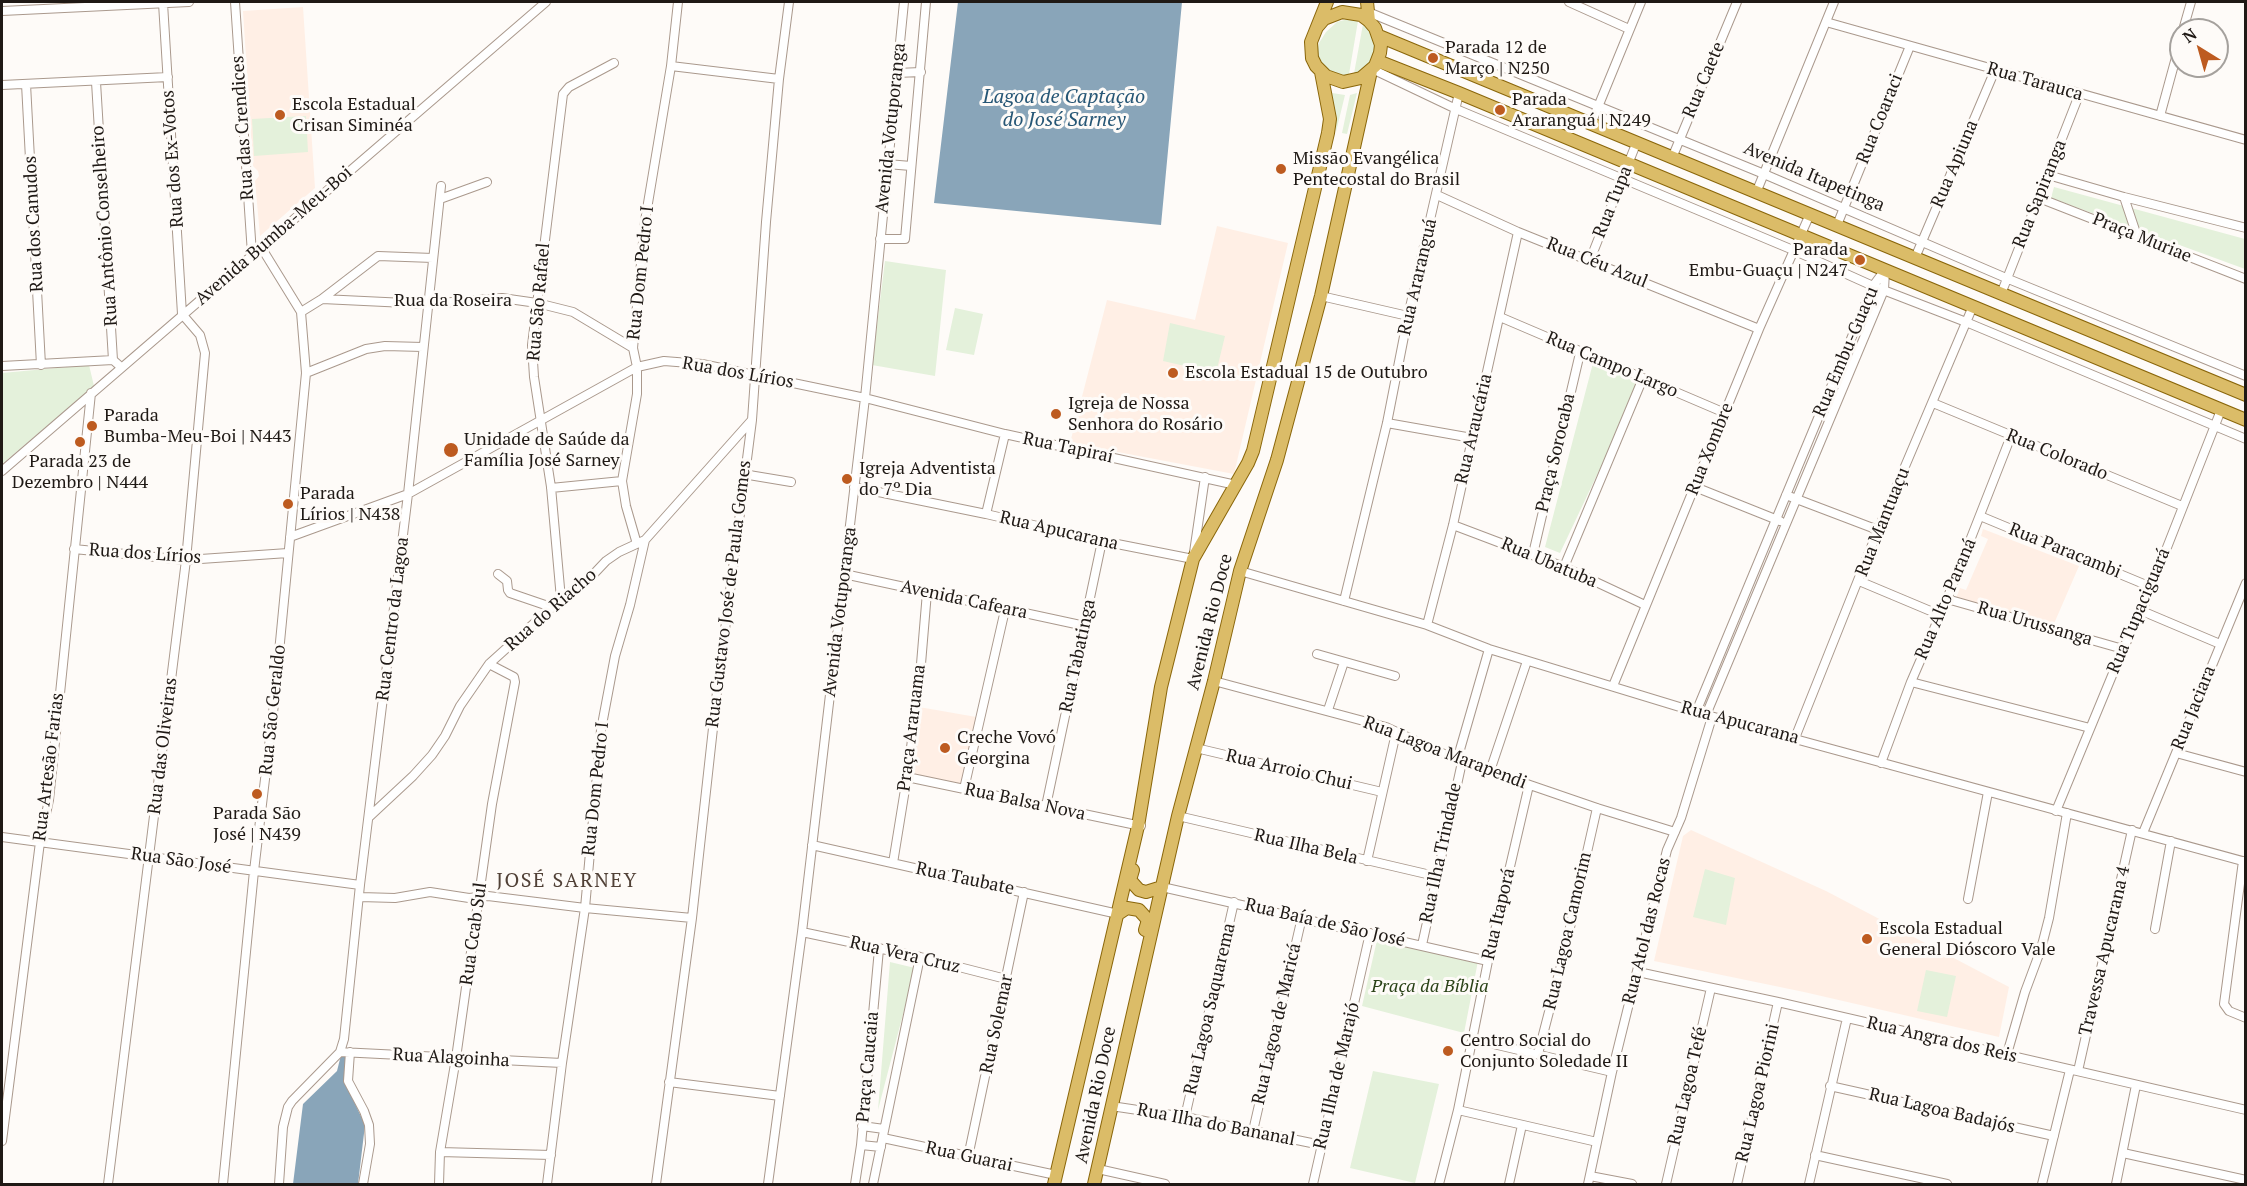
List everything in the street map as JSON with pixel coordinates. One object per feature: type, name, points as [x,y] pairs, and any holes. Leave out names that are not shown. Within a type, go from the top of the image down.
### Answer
[{"type":"main road","name":"Avenida Rio Doce","points":[[1055,1180],[1141,826],[1143,796],[1161,687],[1193,559],[1253,451],[1328,133],[1330,119],[1321,72],[1316,66],[1311,50],[1314,33],[1327,2]]},
{"type":"main road","points":[[1318,26],[1333,15],[1342,12],[1361,15],[1368,11],[1379,36]]},
{"type":"main road","name":"Avenida Rio Doce","points":[[1094,1185],[1178,816],[1214,681],[1239,571],[1277,460],[1322,296],[1374,67],[1380,53],[1379,36]]},
{"type":"main road","name":"Avenida Itapetinga","points":[[1379,36],[1635,144],[1837,225],[2246,395]]},
{"type":"main road","points":[[1321,72],[1337,81],[1349,82],[1361,78],[1374,67],[1459,93],[2246,420]]},
{"type":"main road","points":[[1885,270],[1894,249]]},
{"type":"main road","points":[[2059,342],[2067,321]]},
{"type":"main road","points":[[1141,826],[1130,880],[1135,888],[1143,892],[1162,887]]},
{"type":"main road","points":[[1118,914],[1127,908],[1134,908],[1144,914],[1148,920],[1131,988],[1133,1011]]},
{"type":"street","points":[[21,2],[22,11]]},
{"type":"street","points":[[2,11],[92,4],[189,2]]},
{"type":"street","name":"Rua das Crendices","points":[[235,2],[252,254]]},
{"type":"street","name":"Avenida Bumba-Meu-Boi","points":[[2,471],[546,2]]},
{"type":"street","name":"Rua Dom Pedro I","points":[[547,1185],[561,1064],[585,908],[601,730],[615,656],[630,605],[641,542],[626,506],[622,481],[637,394],[637,367],[633,348],[645,220],[671,66],[678,2]]},
{"type":"street","name":"Rua Gustavo José de Paula Gomes","points":[[656,1185],[692,918],[743,474],[752,420],[779,79],[789,2]]},
{"type":"street","name":"Avenida Votuporanga","points":[[768,1185],[802,932],[865,398],[904,2]]},
{"type":"street","name":"Avenida Votuporanga","points":[[880,239],[905,239],[926,2]]},
{"type":"street","points":[[1569,2],[1629,29]]},
{"type":"street","points":[[1591,124],[1641,2]]},
{"type":"street","name":"Rua Caete","points":[[1672,158],[1737,2]]},
{"type":"street","points":[[1756,193],[1834,2]]},
{"type":"street","points":[[2186,18],[2191,2]]},
{"type":"street","name":"Rua dos Ex-Votos","points":[[163,3],[182,314]]},
{"type":"street","name":"Avenida Itapetinga","points":[[1368,11],[2246,376]]},
{"type":"street","name":"Rua Tarauca","points":[[1826,22],[2079,95],[2246,140]]},
{"type":"street","name":"Rua Coaraci","points":[[1837,225],[1910,46]]},
{"type":"street","name":"Rua São Rafael","points":[[561,599],[551,488],[532,345],[563,94],[576,82],[614,63]]},
{"type":"street","points":[[671,66],[779,79]]},
{"type":"street","points":[[1374,67],[1456,109],[1793,250],[1873,286],[1966,322],[2246,439]]},
{"type":"street","name":"Rua Apiuna","points":[[1915,258],[1995,70]]},
{"type":"street","points":[[897,73],[921,72]]},
{"type":"street","points":[[2,85],[168,77]]},
{"type":"street","points":[[2160,116],[2170,78]]},
{"type":"street","name":"Rua Antônio Conselheiro","points":[[96,82],[114,360]]},
{"type":"street","name":"Rua dos Canudos","points":[[26,84],[41,365]]},
{"type":"street","name":"Rua Araranguá","points":[[1344,601],[1387,423],[1408,316],[1459,93]]},
{"type":"street","name":"Rua Sapiranga","points":[[2001,294],[2079,95]]},
{"type":"street","name":"Rua Tupa","points":[[1590,260],[1635,144]]},
{"type":"street","points":[[887,164],[911,166]]},
{"type":"street","name":"Praça Muriae","points":[[2048,175],[2246,228]]},
{"type":"street","points":[[440,199],[487,182]]},
{"type":"street","name":"Rua Centro da Lagoa","points":[[340,1052],[344,1039],[360,885],[408,494],[441,186]]},
{"type":"street","name":"Rua Céu Azul","points":[[1437,195],[1518,232],[1759,329]]},
{"type":"street","points":[[2124,197],[2137,236]]},
{"type":"street","name":"Praça Muriae","points":[[2039,198],[2246,279]]},
{"type":"street","name":"Rua Xombre","points":[[1613,686],[1759,329],[1810,214]]},
{"type":"street","name":"Rua Araucária","points":[[1427,626],[1453,525],[1518,232]]},
{"type":"street","name":"Rua São Geraldo","points":[[223,1185],[254,870],[274,704],[306,373],[301,312],[261,247]]},
{"type":"street","points":[[301,312],[322,299],[378,256],[433,258]]},
{"type":"street","name":"Rua Embu-Guaçu","points":[[1696,712],[1873,286],[1885,270]]},
{"type":"street","name":"Rua Embu-Guaçu","points":[[1709,716],[1786,523],[1884,290],[1885,270]]},
{"type":"street","points":[[1322,296],[1408,316]]},
{"type":"street","name":"Rua da Roseira","points":[[322,299],[427,304],[502,298],[537,303],[573,312],[633,348]]},
{"type":"street","name":"Rua Mantuaçu","points":[[1795,738],[1878,530],[1972,306]]},
{"type":"street","name":"Rua das Oliveiras","points":[[108,1185],[186,560],[205,353],[200,335],[182,314]]},
{"type":"street","name":"Rua Campo Largo","points":[[1500,317],[1725,413]]},
{"type":"street","points":[[306,373],[366,350],[385,346],[423,347]]},
{"type":"street","name":"Praça Sorocaba","points":[[1533,554],[1580,353]]},
{"type":"street","points":[[2,366],[114,360],[121,368]]},
{"type":"street","name":"Rua dos Lírios","points":[[290,537],[408,494],[637,367],[651,363],[702,364],[865,398]]},
{"type":"street","points":[[1564,567],[1643,378]]},
{"type":"street","name":"Rua Artesão Farias","points":[[2,1141],[40,842],[49,800],[91,393]]},
{"type":"street","name":"Rua Tapiraí","points":[[865,398],[1005,434],[1236,485]]},
{"type":"street","name":"Rua Colorado","points":[[1933,403],[2182,506]]},
{"type":"street","name":"Rua Tupaciguará","points":[[2056,811],[2123,649],[2142,610],[2221,410]]},
{"type":"street","name":"Rua do Riacho","points":[[369,817],[413,776],[432,754],[445,736],[460,706],[489,664],[551,607],[588,580],[606,561],[641,542],[752,420]]},
{"type":"street","points":[[1387,423],[1472,438]]},
{"type":"street","points":[[986,514],[1005,434]]},
{"type":"street","name":"Rua Alto Paraná","points":[[1881,763],[1911,682],[1947,599],[2011,436]]},
{"type":"street","points":[[743,474],[791,482]]},
{"type":"street","name":"Avenida Rio Doce","points":[[1193,559],[1205,477]]},
{"type":"street","points":[[551,488],[622,481]]},
{"type":"street","name":"Rua Apucarana","points":[[854,487],[986,514],[1102,542],[1193,559]]},
{"type":"street","points":[[1695,487],[1786,523]]},
{"type":"street","points":[[1786,495],[1878,530]]},
{"type":"street","name":"Rua Paracambi","points":[[1980,516],[2151,587]]},
{"type":"street","name":"Rua Ubatuba","points":[[1453,525],[1533,554],[1645,605]]},
{"type":"street","name":"Rua Tabatinga","points":[[1046,806],[1102,542]]},
{"type":"street","name":"Rua dos Lírios","points":[[74,549],[186,560],[288,553]]},
{"type":"street","name":"Rua Apucarana","points":[[1239,571],[1427,626],[1489,649],[1709,716],[2244,862]]},
{"type":"street","points":[[498,574],[507,581],[510,593],[551,607]]},
{"type":"street","name":"Avenida Cafeara","points":[[844,574],[1085,626]]},
{"type":"street","points":[[1859,581],[1940,615]]},
{"type":"street","name":"Rua Jaciara","points":[[2143,833],[2246,583]]},
{"type":"street","name":"Praça Araruama","points":[[893,863],[908,777],[919,688],[927,592]]},
{"type":"street","name":"Rua Urussanga","points":[[1947,599],[2123,649]]},
{"type":"street","points":[[964,789],[1005,610]]},
{"type":"street","points":[[2142,610],[2220,644]]},
{"type":"street","name":"Rua Ilha Trindade","points":[[1422,945],[1459,761],[1489,649]]},
{"type":"street","points":[[1317,654],[1395,676]]},
{"type":"street","points":[[1490,771],[1527,661]]},
{"type":"street","points":[[1328,710],[1344,662]]},
{"type":"street","name":"Rua Ccab Sul","points":[[439,1185],[440,1152],[456,1058],[492,804],[515,682],[514,677],[510,674],[489,664]]},
{"type":"street","name":"Rua Lagoa Marapendi","points":[[1214,681],[1386,727],[1459,761],[1675,832]]},
{"type":"street","points":[[1911,682],[2090,728]]},
{"type":"street","name":"Rua Atol das Rocas","points":[[1588,1185],[1612,1072],[1667,849],[1700,760],[1709,716]]},
{"type":"street","points":[[1367,861],[1396,733]]},
{"type":"street","name":"Rua Arroio Chui","points":[[1196,748],[1382,792]]},
{"type":"street","points":[[2176,753],[2246,772]]},
{"type":"street","name":"Rua Balsa Nova","points":[[908,777],[1141,826]]},
{"type":"street","name":"Rua Itaporá","points":[[1439,1185],[1458,1110],[1488,961],[1529,785]]},
{"type":"street","points":[[1968,899],[1988,792]]},
{"type":"street","name":"Rua Lagoa Camorim","points":[[1538,1054],[1564,954],[1597,808]]},
{"type":"street","points":[[2007,1054],[2025,992],[2042,950],[2067,813]]},
{"type":"street","name":"Rua Ilha Bela","points":[[1178,816],[1435,876]]},
{"type":"street","name":"Travessa Apucarana 4","points":[[2042,1185],[2074,1071],[2132,830]]},
{"type":"street","name":"Rua São José","points":[[2,837],[360,885]]},
{"type":"street","points":[[2155,929],[2171,841]]},
{"type":"street","name":"Rua Taubate","points":[[812,845],[1118,914]]},
{"type":"street","points":[[2244,862],[2224,1004],[2229,1011],[2246,1018]]},
{"type":"street","name":"Rua Baía de São José","points":[[1162,887],[1488,961]]},
{"type":"street","points":[[360,897],[395,898],[430,892],[692,918]]},
{"type":"street","name":"Rua Solemar","points":[[968,1157],[1024,892]]},
{"type":"street","name":"Rua Lagoa Saquarema","points":[[1185,1117],[1234,902]]},
{"type":"street","name":"Rua Lagoa de Maricá","points":[[1253,1131],[1302,917]]},
{"type":"street","name":"Rua Vera Cruz","points":[[802,932],[920,957],[1006,979]]},
{"type":"street","name":"Rua Ilha de Marajó","points":[[1313,1185],[1370,933]]},
{"type":"street","name":"Praça Caucaia","points":[[855,1185],[861,1145],[879,949]]},
{"type":"street","name":"Praça Caucaia","points":[[873,1185],[920,957]]},
{"type":"street","name":"Rua Angra dos Reis","points":[[1638,972],[2246,1110]]},
{"type":"street","name":"Rua Lagoa Tefé","points":[[1666,1185],[1711,988]]},
{"type":"street","name":"Rua Lagoa Piorini","points":[[1737,1185],[1778,1002]]},
{"type":"street","points":[[1809,1185],[1847,1018]]},
{"type":"street","points":[[1472,1039],[1612,1072]]},
{"type":"street","points":[[279,1185],[283,1127],[288,1107],[340,1052]]},
{"type":"street","name":"Rua Alagoinha","points":[[340,1052],[561,1064]]},
{"type":"street","points":[[350,1052],[348,1081],[369,1125],[370,1144],[363,1185]]},
{"type":"street","points":[[669,1082],[780,1096]]},
{"type":"street","points":[[2116,1185],[2136,1085]]},
{"type":"street","name":"Rua Lagoa Badajós","points":[[1830,1086],[2054,1136]]},
{"type":"street","name":"Rua Ilha do Bananal","points":[[1111,1106],[1185,1117],[1321,1145]]},
{"type":"street","points":[[1458,1110],[1597,1142]]},
{"type":"street","points":[[1509,1185],[1522,1125]]},
{"type":"street","points":[[862,1126],[884,1129]]},
{"type":"street","name":"Rua Guarai","points":[[882,1138],[968,1157],[1055,1180]]},
{"type":"street","points":[[861,1145],[881,1147]]},
{"type":"street","points":[[440,1152],[550,1155]]},
{"type":"street","points":[[2123,1153],[2246,1180]]},
{"type":"street","points":[[1815,1155],[1947,1185]]},
{"type":"street","points":[[1098,1169],[1166,1185]]},
{"type":"street","points":[[1590,1176],[1632,1185]]},
{"type":"shaded area","name":"Escola Estadual Crisan Siminéa","points":[[303,7],[315,188],[260,236],[255,181],[259,176],[253,166],[243,11]]},
{"type":"shaded area","name":"Escola Estadual 15 de Outubro","points":[[1217,226],[1288,243],[1234,474],[1070,443],[1107,300],[1195,320]]},
{"type":"shaded area","points":[[1983,529],[2079,566],[2053,626],[1956,598],[1960,588],[1966,590],[1988,539],[1981,536]]},
{"type":"shaded area","name":"Creche Vovó Georgina","points":[[919,707],[982,718],[967,788],[912,777]]},
{"type":"shaded area","points":[[1691,830],[1826,891],[2009,987],[1999,1037],[1804,992],[1654,961],[1683,836]]},
{"type":"green space","points":[[1348,19],[1358,21],[1348,80],[1340,79],[1320,64],[1317,53],[1319,43],[1326,32],[1337,22]]},
{"type":"green space","points":[[1363,24],[1375,35],[1377,56],[1353,79]]},
{"type":"green space","points":[[1332,93],[1345,95],[1336,132]]},
{"type":"green space","points":[[1357,93],[1347,134],[1342,133],[1350,95]]},
{"type":"green space","points":[[306,116],[308,152],[254,156],[252,119]]},
{"type":"green space","points":[[2054,187],[2245,239],[2245,269],[2051,198]]},
{"type":"green space","points":[[885,261],[946,270],[935,376],[872,365]]},
{"type":"green space","points":[[955,308],[983,314],[974,355],[946,350]]},
{"type":"green space","points":[[1170,323],[1225,336],[1216,373],[1163,361]]},
{"type":"green space","points":[[1593,363],[1640,384],[1560,553],[1545,547]]},
{"type":"green space","points":[[89,365],[94,386],[2,464],[2,373]]},
{"type":"green space","points":[[1705,869],[1735,878],[1726,925],[1693,917]]},
{"type":"green space","name":"Praça da Bíblia","points":[[1377,940],[1478,961],[1464,1033],[1362,1006]]},
{"type":"green space","points":[[890,962],[915,968],[878,1110]]},
{"type":"green space","points":[[1926,970],[1956,976],[1947,1017],[1917,1011]]},
{"type":"green space","points":[[1373,1071],[1439,1084],[1415,1183],[1350,1168]]},
{"type":"water","name":"Lagoa de Captação do José Sarney","points":[[958,2],[1182,2],[1161,225],[934,203]]},
{"type":"water","points":[[341,1055],[348,1057],[345,1082],[365,1125],[358,1184],[293,1184],[303,1104],[337,1071]]},
{"type":"place","name":"Parada 12 de Março | N250","points":[[1433,58]]},
{"type":"place","name":"Parada Araranguá | N249","points":[[1500,110]]},
{"type":"place","name":"Escola Estadual Crisan Siminéa","points":[[280,115]]},
{"type":"place","name":"Missão Evangélica Pentecostal do Brasil","points":[[1281,169]]},
{"type":"place","name":"Parada Embu-Guaçu | N247","points":[[1860,260]]},
{"type":"place","name":"Escola Estadual 15 de Outubro","points":[[1173,373]]},
{"type":"place","name":"Igreja de Nossa Senhora do Rosário","points":[[1056,414]]},
{"type":"place","name":"Parada Bumba-Meu-Boi | N443","points":[[92,426]]},
{"type":"place","name":"Parada 23 de Dezembro | N444","points":[[80,442]]},
{"type":"place","name":"Unidade de Saúde da Família José Sarney","points":[[451,450]]},
{"type":"place","name":"Igreja Adventista do 7º Dia","points":[[847,479]]},
{"type":"place","name":"Parada Lírios | N438","points":[[288,504]]},
{"type":"place","name":"Creche Vovó Georgina","points":[[945,748]]},
{"type":"place","name":"Parada São José | N439","points":[[257,794]]},
{"type":"place","name":"Escola Estadual General Dióscoro Vale","points":[[1867,939]]},
{"type":"place","name":"Centro Social do Conjunto Soledade II","points":[[1448,1051]]},
{"type":"district","name":"JOSÉ SARNEY","points":[[567,881]]}]
